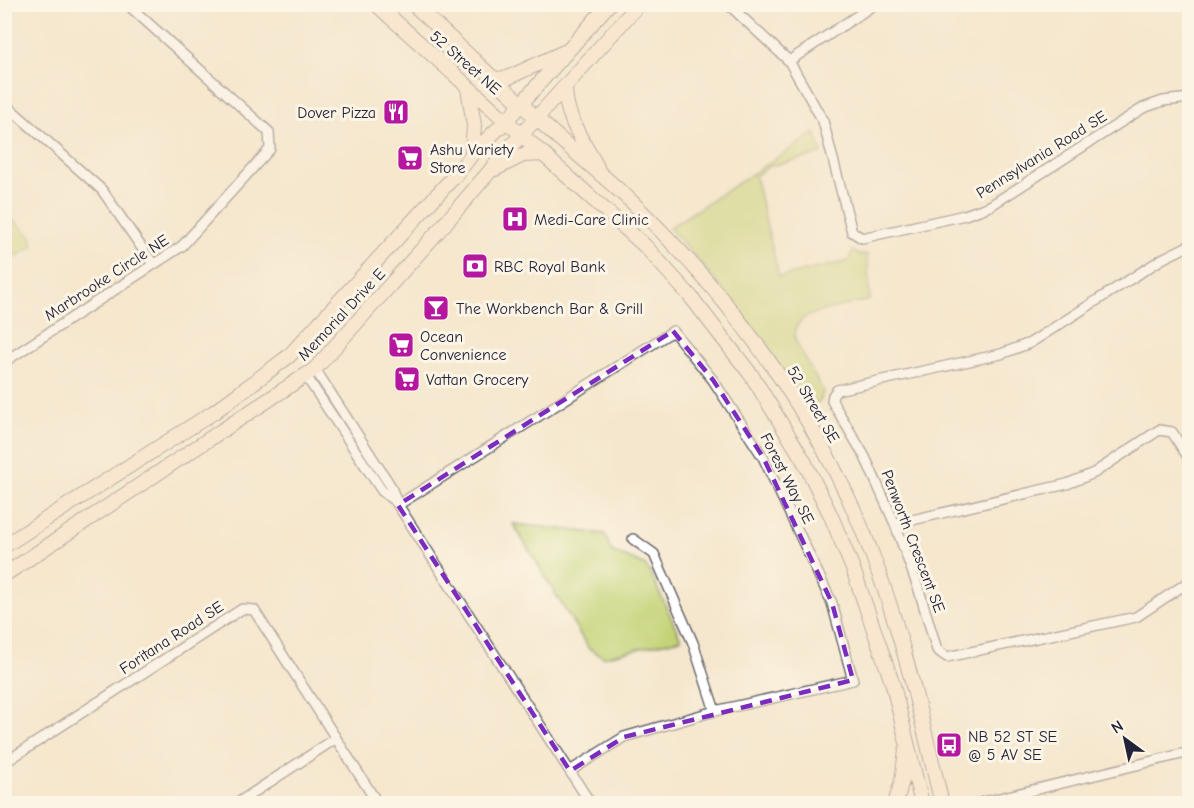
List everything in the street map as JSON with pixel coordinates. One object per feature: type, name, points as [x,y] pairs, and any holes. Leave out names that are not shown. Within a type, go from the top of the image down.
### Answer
[{"type":"main road","name":"52 Street NE","points":[[376,4],[468,88],[507,120]]},
{"type":"main road","name":"52 Street NE","points":[[413,4],[521,104]]},
{"type":"main road","name":"Memorial Drive E","points":[[4,546],[214,412],[289,356],[472,154],[507,120],[609,4]]},
{"type":"main road","name":"Memorial Drive E","points":[[4,575],[310,372],[639,4]]},
{"type":"main road","points":[[494,79],[507,78],[568,50]]},
{"type":"main road","points":[[565,87],[565,98],[570,117],[601,174]]},
{"type":"main road","points":[[468,88],[474,125],[472,154]]},
{"type":"main road","name":"52 Street SE","points":[[521,104],[601,174],[663,233],[711,285],[769,362],[823,449],[852,506],[892,613],[911,676],[942,804]]},
{"type":"main road","points":[[507,120],[645,246],[726,340],[775,413],[804,461],[831,516],[853,569],[893,685],[922,804]]},
{"type":"main road","points":[[488,173],[517,157],[544,154]]},
{"type":"main road","points":[[895,804],[902,781],[907,742]]},
{"type":"street","name":"Marbrooke Circle NE","points":[[4,362],[182,246],[270,149],[269,132],[127,4]]},
{"type":"street","name":"Pennsylvania Road SE","points":[[728,4],[789,61],[823,121],[852,232],[862,238],[965,215],[990,206],[1143,108],[1163,101],[1190,98]]},
{"type":"street","points":[[789,61],[875,4]]},
{"type":"street","points":[[4,103],[102,190],[153,264]]},
{"type":"street","name":"Penworth Crescent SE","points":[[1190,245],[1162,259],[1030,343],[1001,354],[837,390],[832,401],[865,457],[895,524],[920,590],[937,650],[946,657],[1136,617],[1190,581]]},
{"type":"street","name":"Forest Way SE","points":[[398,505],[673,331],[713,380],[763,457],[832,603],[853,680],[716,711],[624,737],[570,771]]},
{"type":"street","points":[[310,372],[382,491],[398,505],[591,804]]},
{"type":"street","points":[[895,524],[1067,484],[1094,473],[1159,430],[1172,432],[1190,460]]},
{"type":"street","points":[[633,539],[654,554],[693,643],[716,711]]},
{"type":"street","name":"Foritana Road SE","points":[[4,763],[242,609],[254,610],[378,804]]},
{"type":"street","points":[[236,804],[335,739]]},
{"type":"street","points":[[975,804],[1190,752]]},
{"type":"highlighted area","points":[[673,331],[713,380],[763,457],[832,603],[853,680],[624,737],[570,771],[398,505]]},
{"type":"green space","points":[[815,133],[822,154],[770,166],[755,176],[779,277],[848,261],[853,251],[860,255],[867,254],[870,300],[817,312],[804,318],[797,327],[795,337],[797,344],[823,391],[821,400],[807,408],[742,315],[669,228]]},
{"type":"green space","points":[[5,212],[31,236],[33,246],[5,264]]},
{"type":"green space","points":[[513,524],[605,534],[611,551],[644,565],[649,570],[681,639],[603,657],[589,649]]},
{"type":"place","name":"Dover Pizza","points":[[396,112]]},
{"type":"place","name":"Ashu Variety Store","points":[[410,158]]},
{"type":"place","name":"Medi-Care Clinic","points":[[515,219]]},
{"type":"place","name":"RBC Royal Bank","points":[[475,266]]},
{"type":"place","name":"The Workbench Bar & Grill","points":[[436,308]]},
{"type":"place","name":"Ocean Convenience","points":[[401,345]]},
{"type":"place","name":"Vattan Grocery","points":[[407,379]]},
{"type":"place","name":"NB 52 ST SE @ 5 AV SE","points":[[949,745]]}]
